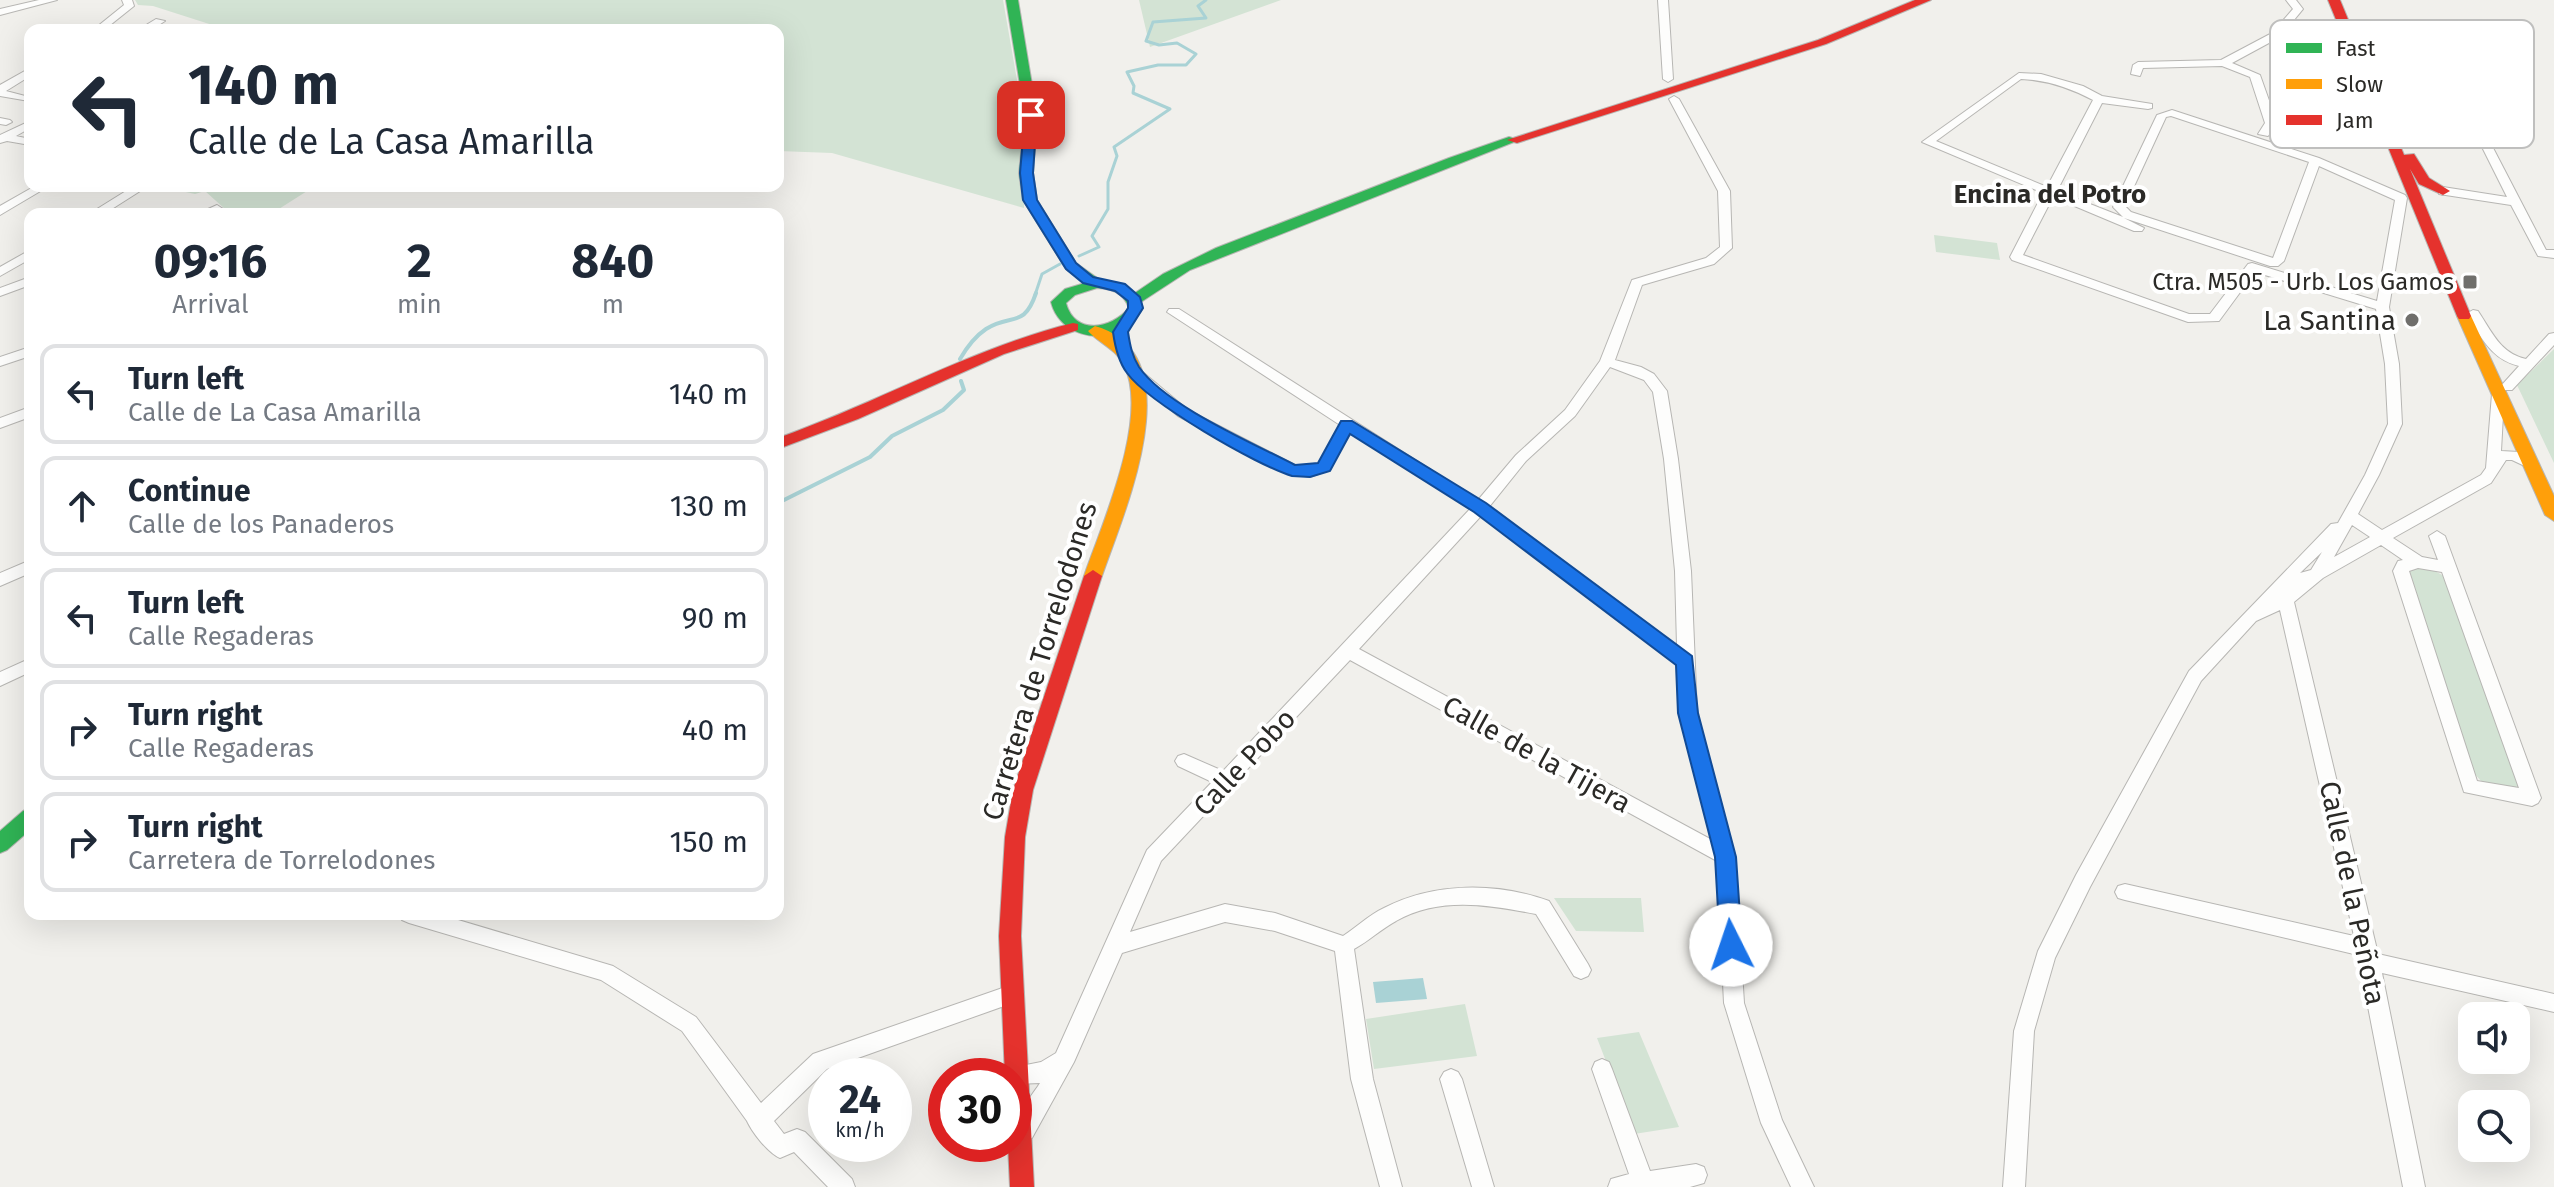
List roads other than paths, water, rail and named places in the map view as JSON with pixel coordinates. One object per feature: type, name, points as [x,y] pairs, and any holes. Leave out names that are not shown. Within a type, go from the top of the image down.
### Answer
[{"type":"main road","points":[[1012,0],[1031,115],[1026,173],[1030,200],[1071,266],[1074,278],[1072,290]]},
{"type":"main road","points":[[1166,277],[1135,300],[1132,316],[1124,323],[1095,331],[1066,321],[1057,306],[1072,290],[1096,284],[1120,287],[1166,277],[1428,169],[1794,53],[1872,26],[1925,0]]},
{"type":"main road","points":[[2334,0],[2343,20]]},
{"type":"main road","points":[[2343,0],[2351,20]]},
{"type":"main road","points":[[2399,148],[2502,389],[2554,488]]},
{"type":"main road","points":[[2399,148],[2431,213],[2554,515]]},
{"type":"main road","points":[[2403,158],[2424,181],[2443,191]]},
{"type":"main road","points":[[2399,195],[2403,158]]},
{"type":"main road","points":[[2431,213],[2431,194],[2443,191]]},
{"type":"main road","points":[[1071,266],[1096,284]]},
{"type":"main road","points":[[1120,287],[1135,300]]},
{"type":"main road","points":[[784,442],[831,427],[1066,321]]},
{"type":"main road","name":"Carretera de Torrelodones","points":[[1017,1058],[1010,895],[1016,819],[1135,442],[1142,394],[1123,351],[1120,332],[1124,323]]},
{"type":"main road","name":"Carretera de Torrelodones","points":[[1095,331],[1123,351]]},
{"type":"main road","points":[[0,844],[24,822]]},
{"type":"main road","name":"Carretera de Torrelodones","points":[[1021,1162],[1022,1187]]},
{"type":"street","points":[[0,12],[52,0]]},
{"type":"street","points":[[109,24],[129,6],[127,0]]},
{"type":"street","points":[[1663,0],[1668,79]]},
{"type":"street","points":[[2289,20],[2298,9],[2291,0]]},
{"type":"street","points":[[154,24],[160,21]]},
{"type":"street","points":[[2223,63],[2270,38]]},
{"type":"street","points":[[2247,50],[2270,120]]},
{"type":"street","points":[[2136,74],[2138,65],[2223,63],[2255,75]]},
{"type":"street","points":[[0,92],[24,75]]},
{"type":"street","points":[[2148,106],[2099,99],[2079,88],[2041,77],[2019,76],[1928,142],[2108,217],[2252,267],[2382,307]]},
{"type":"street","points":[[0,92],[24,99]]},
{"type":"street","name":"Calle Pobo","points":[[1032,1114],[1067,1055],[1154,856],[1480,508],[1521,458],[1570,413],[1607,362],[1637,283],[1710,261],[1726,248],[1724,191],[1674,99]]},
{"type":"street","points":[[2099,99],[2016,257],[2188,318],[2214,318],[2252,267]]},
{"type":"street","points":[[2270,145],[2184,115],[2162,115],[2119,207],[2127,215],[2274,263],[2278,261],[2315,160]]},
{"type":"street","points":[[2264,134],[2270,125]]},
{"type":"street","points":[[3,138],[24,126]]},
{"type":"street","points":[[3,138],[24,141]]},
{"type":"street","points":[[2280,148],[2401,198],[2382,307],[2392,364],[2395,424],[2317,574]]},
{"type":"street","points":[[2488,148],[2542,253],[2554,254]]},
{"type":"street","points":[[2443,191],[2515,202]]},
{"type":"street","points":[[0,211],[33,192]]},
{"type":"street","points":[[105,208],[132,192]]},
{"type":"street","points":[[0,272],[24,258]]},
{"type":"street","points":[[0,292],[24,283]]},
{"type":"street","points":[[1174,312],[1480,508],[1686,661]]},
{"type":"street","points":[[2473,314],[2498,355],[2526,363]]},
{"type":"street","points":[[2493,470],[2502,389],[2554,337]]},
{"type":"street","points":[[0,362],[24,353]]},
{"type":"street","points":[[1607,362],[1649,377],[1660,391],[1683,571],[1688,713],[1726,857],[1734,1003],[1772,1123],[1803,1187]]},
{"type":"street","points":[[1134,372],[1183,413],[1292,470],[1310,472],[1324,467],[1347,425]]},
{"type":"street","points":[[0,423],[24,414]]},
{"type":"street","points":[[2014,1187],[2024,1031],[2045,957],[2195,676],[2255,615],[2282,593],[2486,479],[2502,456],[2509,454],[2531,464]]},
{"type":"street","points":[[2352,509],[2392,533],[2418,562]]},
{"type":"street","points":[[2282,593],[2352,509]]},
{"type":"street","points":[[2437,536],[2532,798],[2470,787],[2401,571],[2404,565],[2418,562],[2448,567]]},
{"type":"street","points":[[0,580],[24,568]]},
{"type":"street","name":"Calle de la Peñota","points":[[2282,593],[2368,954],[2414,1187]]},
{"type":"street","name":"Calle de la Tijera","points":[[1348,651],[1726,857]]},
{"type":"street","points":[[0,679],[24,667]]},
{"type":"street","points":[[1184,761],[1227,781]]},
{"type":"street","points":[[2125,892],[2554,1003]]},
{"type":"street","points":[[1344,945],[1391,914],[1437,897],[1478,894],[1542,907],[1581,970]]},
{"type":"street","points":[[1114,946],[1225,913],[1275,922],[1344,945]]},
{"type":"street","points":[[429,920],[606,972],[689,1024],[780,1147],[797,1140],[844,1187]]},
{"type":"street","points":[[1344,945],[1362,1079],[1391,1187]]},
{"type":"street","points":[[758,1121],[820,1061],[1014,993]]},
{"type":"street","points":[[1032,1073],[1044,1072],[1067,1055]]},
{"type":"street","points":[[1602,1069],[1643,1181]]},
{"type":"street","points":[[1451,1079],[1483,1187]]},
{"type":"street","points":[[1619,1187],[1696,1175]]},
{"type":"water","points":[[1423,978],[1427,999],[1376,1003],[1373,982]]},
{"type":"waterway","points":[[1079,256],[1099,247],[1092,236],[1108,209],[1108,182],[1117,156],[1114,147],[1170,109],[1133,93],[1134,86],[1127,72],[1158,65],[1186,65],[1196,54],[1177,43],[1159,45],[1146,41],[1153,22],[1206,18],[1198,6],[1206,0]]},
{"type":"waterway","points":[[1035,295],[1042,274],[1060,264]]},
{"type":"waterway","points":[[960,359],[971,342],[986,329],[1027,312],[1036,293]]},
{"type":"waterway","points":[[784,500],[870,457],[892,436],[943,410],[964,390],[961,381]]},
{"type":"place","name":"Ctra. M505 - Urb. Los Gamos","points":[[2470,282]]},
{"type":"place","name":"La Santina","points":[[2412,320]]},
{"type":"district","name":"Encina del Potro","points":[[2050,194]]}]
